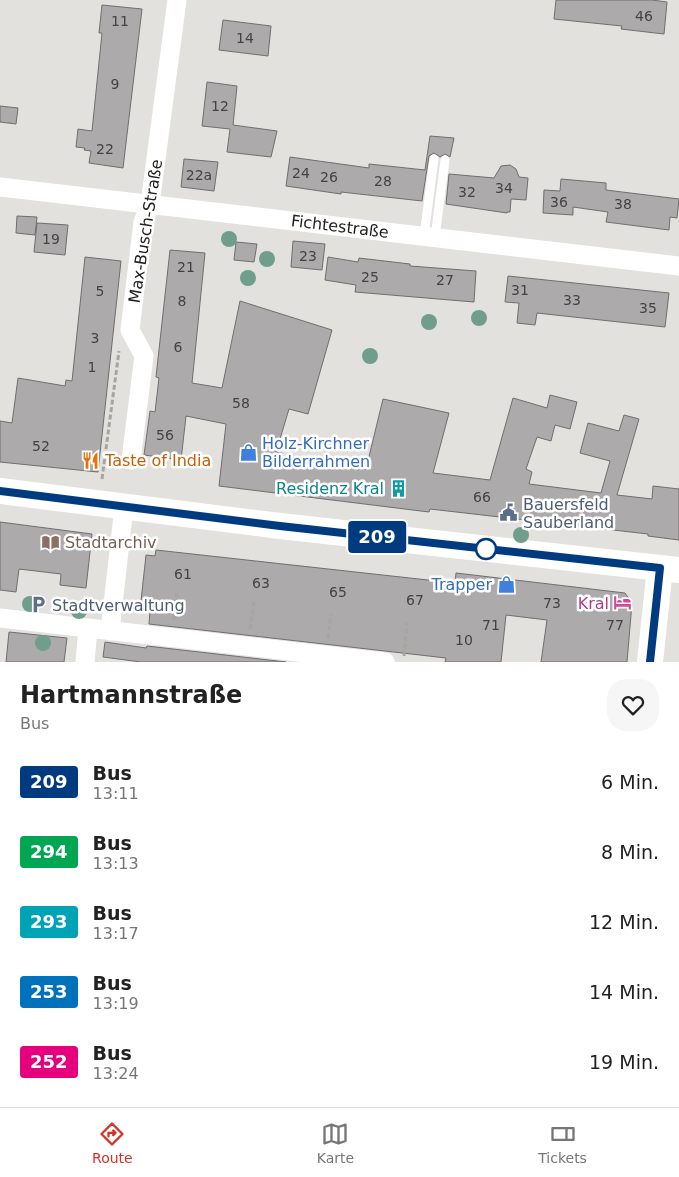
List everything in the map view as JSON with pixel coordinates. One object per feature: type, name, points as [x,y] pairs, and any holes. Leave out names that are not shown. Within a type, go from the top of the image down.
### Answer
[{"type":"main road","points":[[0,491],[280,526],[670,569],[650,662]]},
{"type":"street","name":"Max-Busch-Straße","points":[[130,330],[143,222],[150,204],[176,0]]},
{"type":"street","name":"Fichtestraße","points":[[0,187],[679,266]]},
{"type":"street","points":[[130,330],[144,356],[131,460]]},
{"type":"street","points":[[110,631],[124,506]]},
{"type":"street","points":[[0,618],[248,647],[304,658],[385,662]]},
{"type":"street","points":[[84,662],[88,628]]},
{"type":"lane","points":[[430,237],[434,159]]},
{"type":"lane","points":[[430,237],[445,160]]},
{"type":"path","points":[[102,479],[119,350],[130,330]]},
{"type":"path","points":[[171,638],[177,593]]},
{"type":"path","points":[[248,647],[254,602]]},
{"type":"path","points":[[404,662],[407,623]]},
{"type":"building","points":[[556,0],[652,0],[667,2],[664,34],[621,29],[622,26],[554,19]]},
{"type":"building","points":[[102,5],[142,9],[123,168],[89,163],[91,151],[76,147],[78,129],[92,131],[102,33],[99,33]]},
{"type":"building","points":[[223,20],[271,26],[268,56],[219,50]]},
{"type":"building","points":[[207,82],[237,86],[233,125],[277,131],[271,157],[227,152],[230,129],[202,126]]},
{"type":"building","points":[[0,106],[18,108],[16,124],[0,122]]},
{"type":"building","points":[[430,136],[454,138],[450,157],[445,154],[440,157],[434,153],[429,156],[422,201],[341,192],[341,194],[286,186],[290,157],[369,168],[369,164],[425,170]]},
{"type":"building","points":[[184,159],[218,162],[214,191],[181,187]]},
{"type":"building","points":[[510,165],[516,169],[519,177],[528,178],[526,200],[511,199],[510,212],[446,204],[449,174],[494,178],[501,166]]},
{"type":"building","points":[[561,179],[606,183],[606,190],[679,199],[677,218],[670,217],[669,230],[606,222],[608,212],[573,207],[573,215],[543,213],[544,190],[560,191]]},
{"type":"building","points":[[17,216],[37,217],[35,235],[16,233]]},
{"type":"building","points":[[37,223],[68,225],[65,255],[34,252]]},
{"type":"building","points":[[293,241],[325,244],[322,270],[291,267]]},
{"type":"building","points":[[236,242],[257,244],[254,262],[234,260]]},
{"type":"building","points":[[170,250],[205,253],[192,383],[222,388],[240,301],[332,330],[308,414],[289,409],[276,452],[282,453],[282,459],[366,469],[383,399],[449,413],[433,473],[490,480],[513,398],[547,408],[550,395],[577,402],[570,429],[555,425],[551,441],[537,437],[526,469],[532,472],[529,484],[601,493],[610,461],[580,453],[588,423],[619,431],[624,415],[639,419],[617,495],[652,499],[653,486],[679,489],[679,540],[648,536],[648,534],[430,509],[429,512],[219,486],[226,424],[186,416],[181,460],[144,455],[150,411],[155,412],[159,378],[156,377]]},
{"type":"building","points":[[85,257],[121,261],[98,472],[0,462],[0,421],[12,423],[18,378],[65,386],[66,380],[72,381]]},
{"type":"building","points":[[328,257],[358,262],[359,258],[410,264],[410,266],[476,271],[474,302],[355,292],[356,285],[325,280]]},
{"type":"building","points":[[508,276],[669,293],[665,327],[537,313],[535,325],[517,323],[519,303],[505,302]]},
{"type":"building","points":[[0,522],[92,534],[86,588],[60,585],[61,574],[19,569],[16,592],[0,590]]},
{"type":"building","points":[[156,550],[455,583],[456,573],[625,593],[632,603],[627,662],[541,662],[547,620],[506,615],[501,662],[445,662],[446,658],[149,624],[150,611],[140,610],[146,555],[155,556]]},
{"type":"building","points":[[9,632],[67,638],[64,662],[6,662]]},
{"type":"building","points":[[105,642],[286,662],[141,662],[103,657]]},
{"type":"bus line","name":"209","points":[[0,491],[280,526],[660,568],[650,662]]},
{"type":"place","name":"Holz-Kirchner Bilderrahmen","points":[[248,452]]},
{"type":"place","name":"Taste of India","points":[[91,460]]},
{"type":"place","name":"Residenz Kral","points":[[398,488]]},
{"type":"place","name":"Bauersfeld Sauberland","points":[[509,513]]},
{"type":"place","name":"Stadtarchiv","points":[[51,542]]},
{"type":"place","name":"Trapper","points":[[506,584]]},
{"type":"place","name":"Kral","points":[[623,603]]},
{"type":"place","name":"Stadtverwaltung","points":[[38,605]]}]
